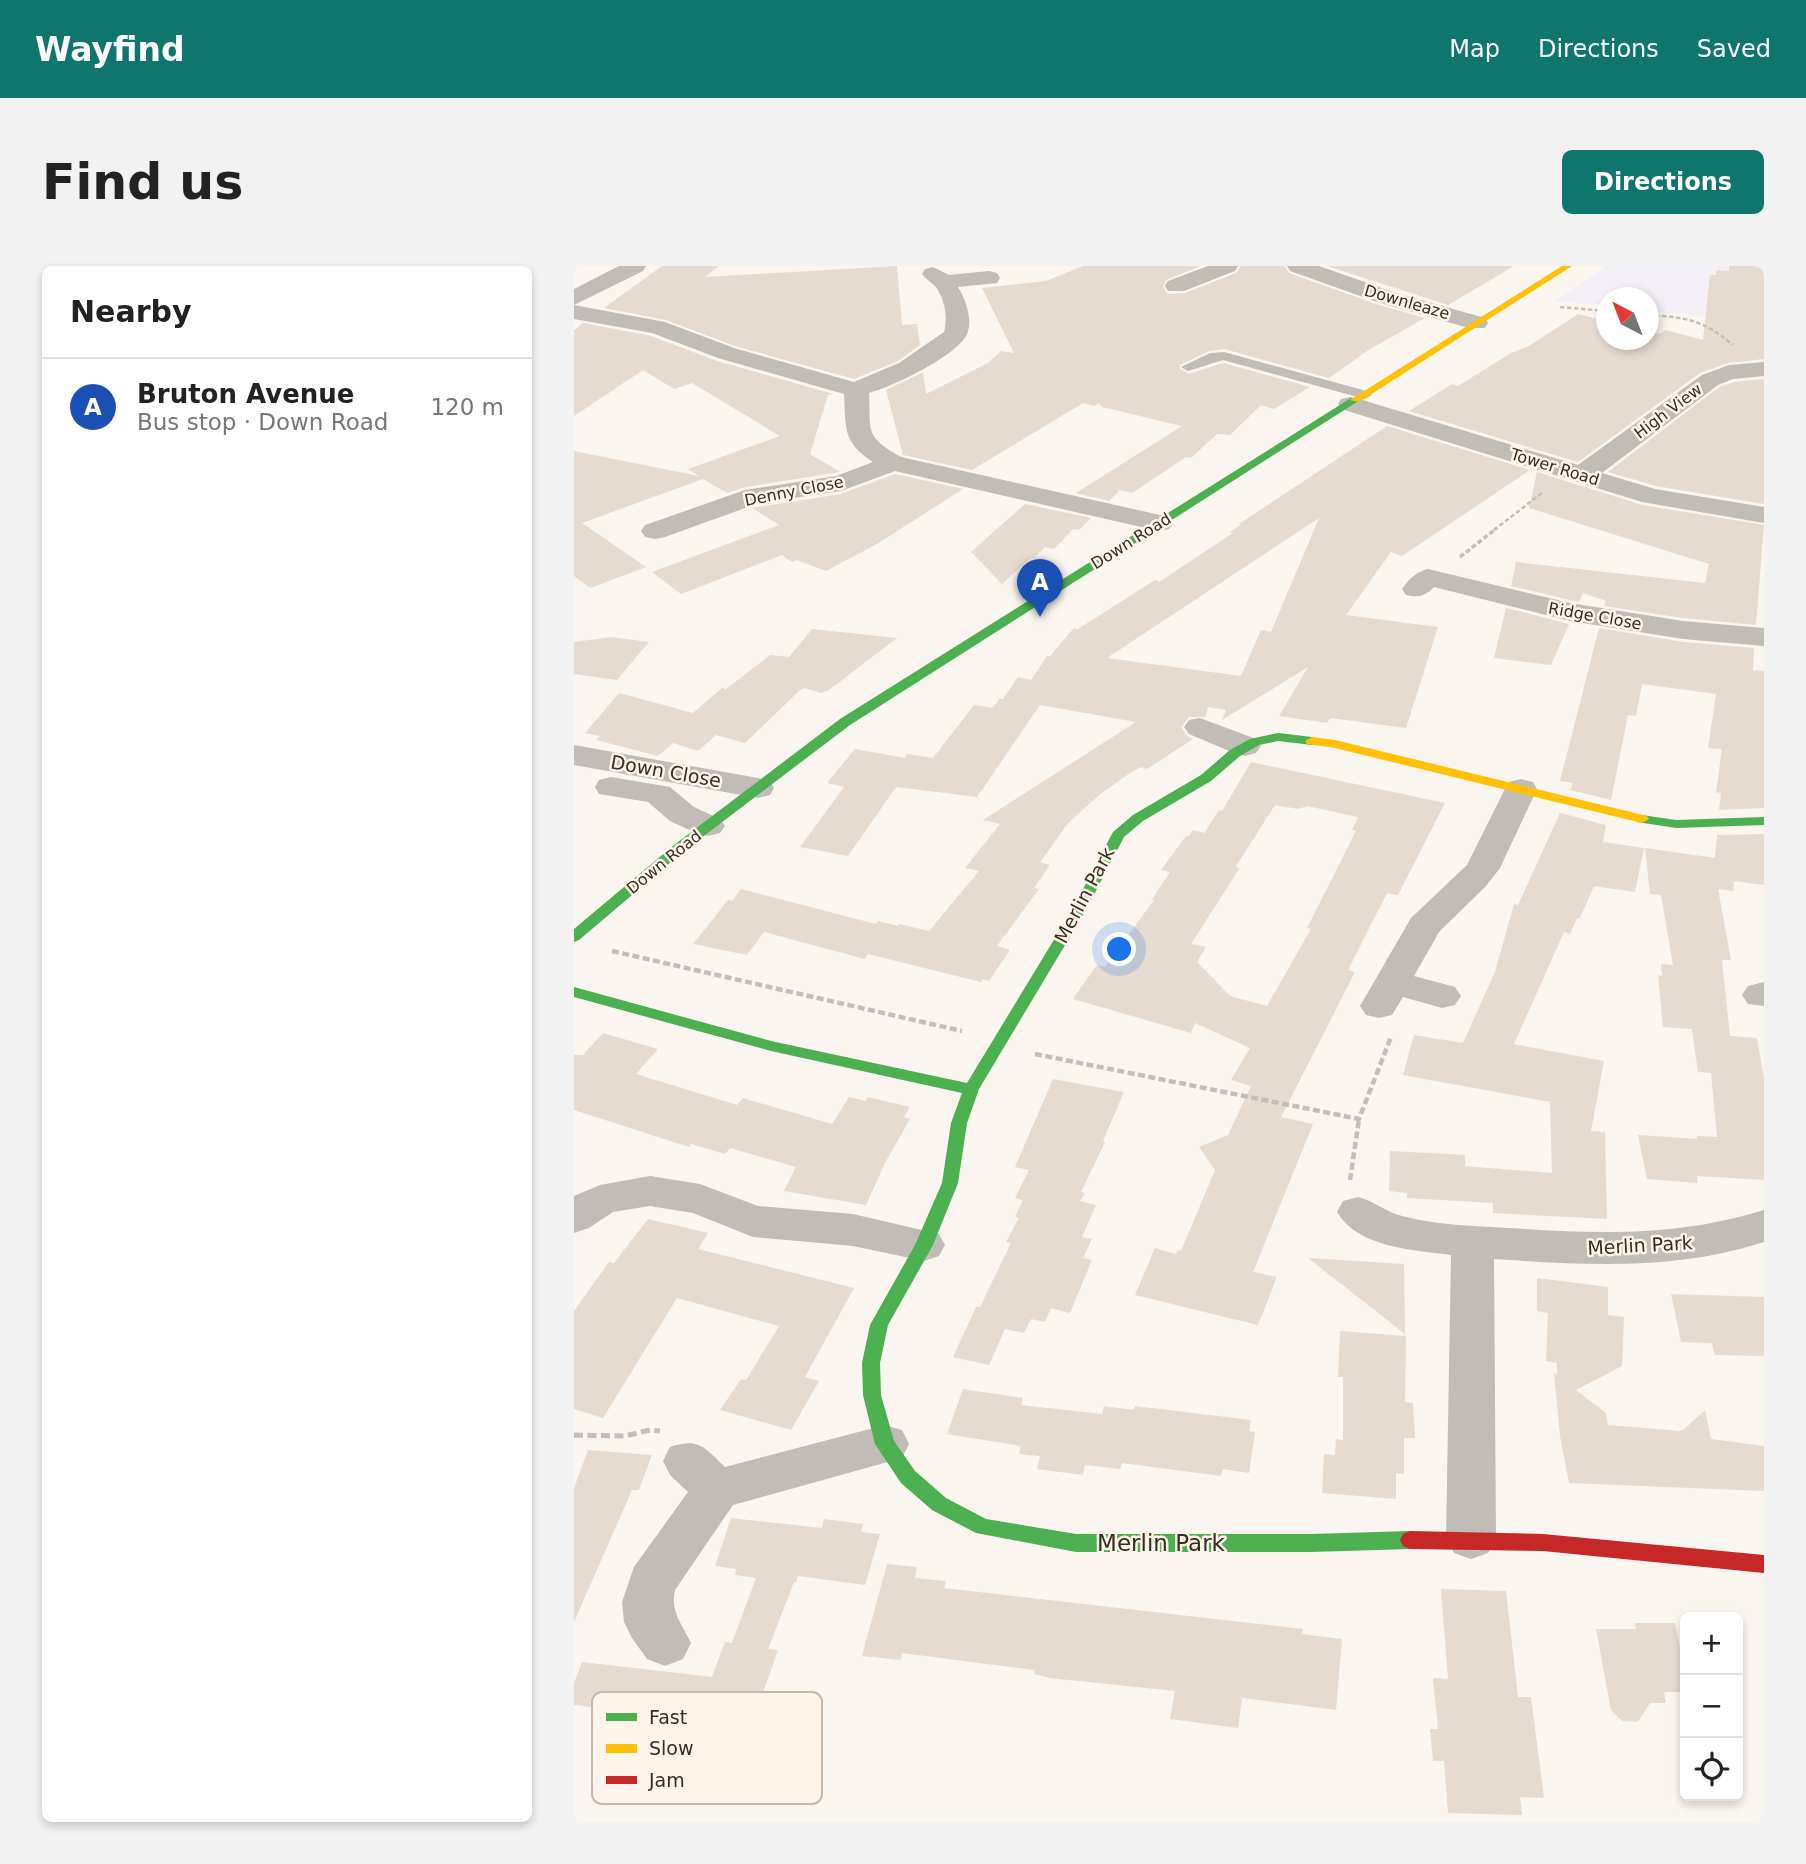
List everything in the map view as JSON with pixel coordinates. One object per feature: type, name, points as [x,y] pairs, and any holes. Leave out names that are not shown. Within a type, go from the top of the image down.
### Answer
[{"type":"street","points":[[574,298],[635,266]]},
{"type":"street","name":"Downleaze","points":[[1298,266],[1374,294],[1477,323]]},
{"type":"street","name":"Down Road","points":[[574,937],[708,826],[845,722],[1568,266]]},
{"type":"street","points":[[1176,286],[1214,276]]},
{"type":"street","points":[[574,312],[657,327],[726,353],[853,389],[872,385],[920,360],[955,335],[958,318],[939,278],[989,278]]},
{"type":"street","name":"High View","points":[[1576,473],[1710,380],[1729,372],[1762,369]]},
{"type":"street","points":[[853,389],[857,393],[857,426],[862,443],[893,463],[1159,523]]},
{"type":"street","name":"Tower Road","points":[[1357,400],[1658,498],[1764,515]]},
{"type":"street","name":"Denny Close","points":[[652,534],[751,497],[841,483],[893,463]]},
{"type":"street","name":"Ridge Close","points":[[1429,576],[1570,612],[1683,630],[1764,637]]},
{"type":"street","points":[[1200,727],[1245,746]]},
{"type":"street","name":"Merlin Park","points":[[1764,821],[1715,824],[1655,822],[1600,812],[1521,789],[1335,744],[1278,737],[1245,746],[1218,770],[1138,818],[1118,835],[1079,910],[971,1089],[959,1123],[950,1183],[923,1245],[893,1296],[873,1343],[872,1395],[885,1444],[908,1477],[939,1504],[983,1527],[1076,1543],[1311,1543],[1471,1538],[1624,1548],[1764,1564]]},
{"type":"street","name":"Down Close","points":[[574,755],[758,788]]},
{"type":"street","points":[[574,782],[658,794],[682,814],[708,826]]},
{"type":"street","points":[[1442,996],[1386,994],[1424,926],[1474,880],[1483,868],[1521,789]]},
{"type":"street","points":[[574,992],[751,1042],[851,1066],[971,1089]]},
{"type":"street","points":[[574,1217],[600,1200],[650,1191],[700,1199],[752,1221],[853,1230],[923,1245]]},
{"type":"street","name":"Merlin Park","points":[[1358,1212],[1377,1224],[1399,1232],[1473,1242],[1631,1249],[1669,1247],[1739,1234],[1764,1226]]},
{"type":"street","points":[[1471,1538],[1473,1242]]},
{"type":"street","points":[[665,1643],[650,1622],[647,1602],[652,1583],[702,1475],[885,1444]]},
{"type":"lane","points":[[1188,367],[1215,356],[1224,356],[1357,400]]},
{"type":"path","points":[[1659,316],[1696,320],[1713,326],[1762,369]]},
{"type":"path","points":[[1429,576],[1455,562],[1576,473]]},
{"type":"path","points":[[601,948],[998,1043],[1359,1119]]},
{"type":"path","points":[[1358,1212],[1350,1184],[1359,1119],[1400,1016],[1386,994]]},
{"type":"shaded area","points":[[1606,266],[1764,266],[1764,321],[1659,312],[1659,287],[1596,287],[1596,305],[1555,301]]},
{"type":"building","points":[[662,266],[719,266],[705,277],[897,266],[902,325],[917,324],[920,345],[898,361],[854,379],[735,346],[666,320],[604,308]]},
{"type":"building","points":[[1083,266],[1201,266],[1166,280],[1163,287],[1168,294],[1185,293],[1236,273],[1241,266],[1284,266],[1289,273],[1376,304],[1425,318],[1370,349],[1329,378],[1224,349],[1209,351],[1180,365],[1180,369],[1189,374],[1223,363],[1310,387],[1274,409],[1261,405],[1230,435],[1217,434],[1191,458],[1186,457],[1132,493],[1120,490],[1109,501],[1076,493],[1182,426],[1102,407],[1098,403],[1094,406],[1083,403],[972,470],[903,455],[886,390],[923,372],[926,394],[988,363],[1001,351],[1014,353],[982,288],[1046,281]]},
{"type":"building","points":[[1327,266],[1514,266],[1448,305]]},
{"type":"building","points":[[1729,266],[1764,266],[1764,359],[1728,363],[1700,373],[1578,462],[1409,411],[1452,384],[1458,386],[1511,353],[1529,346],[1578,314],[1596,318],[1596,350],[1659,350],[1659,334],[1666,330],[1703,340],[1710,275],[1716,275],[1717,270],[1729,271]]},
{"type":"building","points":[[583,323],[651,336],[717,361],[833,394],[828,395],[810,454],[840,472],[745,487],[727,493],[703,479],[582,523],[646,567],[590,588],[574,576],[574,451],[699,476],[688,469],[780,436],[692,383],[674,389],[643,370],[574,416],[574,330]]},
{"type":"building","points":[[1764,379],[1764,504],[1656,486],[1608,472],[1719,387],[1734,382]]},
{"type":"building","points":[[1387,426],[1530,470],[1402,556],[1391,552],[1346,615],[1438,627],[1406,728],[1330,718],[1327,723],[1279,716],[1308,667],[1222,720],[1226,710],[1208,707],[1206,717],[1189,717],[1181,727],[1187,736],[1193,739],[1147,769],[1141,767],[1133,771],[1103,792],[1069,822],[1040,862],[1050,865],[1034,888],[1039,889],[997,946],[1010,950],[989,981],[983,979],[981,982],[868,954],[865,959],[764,932],[747,955],[693,944],[728,900],[732,901],[741,889],[876,924],[878,921],[929,931],[979,871],[965,868],[1000,824],[983,820],[1136,722],[1040,705],[977,797],[896,787],[848,856],[800,847],[844,787],[827,783],[855,749],[905,758],[907,754],[933,758],[974,705],[993,708],[999,699],[1003,699],[1018,677],[1031,680],[1047,656],[1050,656],[1074,628],[1078,629],[1155,580],[1159,582],[1233,533],[1230,532],[1241,525],[1239,524]],"holes":[[[1319,518],[1271,632],[1261,630],[1241,676],[1107,658]]]},
{"type":"building","points":[[1537,472],[1642,505],[1764,525],[1756,625],[1683,618],[1604,606],[1606,601],[1583,593],[1579,602],[1511,586],[1516,562],[1705,583],[1709,564],[1529,508]]},
{"type":"building","points":[[895,474],[963,489],[877,544],[826,571],[797,560],[792,562],[782,555],[681,594],[652,572],[779,525],[752,508],[841,494]]},
{"type":"building","points":[[1025,504],[1091,518],[1079,530],[1073,529],[1054,549],[1045,547],[1034,558],[1030,558],[1002,584],[971,552]]},
{"type":"building","points":[[1506,608],[1569,624],[1551,665],[1494,658]]},
{"type":"building","points":[[1599,628],[1683,642],[1754,648],[1753,670],[1764,671],[1764,808],[1719,810],[1721,793],[1716,792],[1722,749],[1708,748],[1716,694],[1642,684],[1636,716],[1628,715],[1611,800],[1570,790],[1573,783],[1560,781]]},
{"type":"building","points":[[812,629],[897,638],[829,690],[821,693],[804,688],[799,691],[745,743],[716,735],[698,751],[673,743],[658,756],[596,740],[600,736],[585,733],[619,693],[693,713],[722,688],[726,689],[770,655],[789,657]]},
{"type":"building","points":[[611,637],[649,642],[617,680],[574,674],[574,642]]},
{"type":"building","points":[[1251,762],[1445,803],[1398,895],[1387,893],[1348,970],[1355,972],[1281,1117],[1313,1124],[1253,1272],[1277,1277],[1258,1325],[1135,1295],[1155,1248],[1176,1254],[1178,1250],[1181,1251],[1215,1170],[1199,1147],[1228,1135],[1251,1086],[1231,1080],[1250,1048],[1195,1023],[1191,1033],[1073,999],[1097,965],[1105,967],[1154,900],[1152,899],[1170,872],[1161,870],[1186,836],[1193,830],[1204,833],[1219,810],[1222,811]],"holes":[[[1275,805],[1298,809],[1307,806],[1358,817],[1352,830],[1356,831],[1307,928],[1311,929],[1267,1006],[1230,996],[1197,962],[1206,947],[1191,944],[1239,869],[1236,866]]]},
{"type":"building","points":[[1560,813],[1606,825],[1603,842],[1644,848],[1635,892],[1594,886],[1570,934],[1564,932],[1514,1044],[1604,1061],[1591,1131],[1605,1132],[1607,1219],[1493,1213],[1493,1203],[1407,1198],[1407,1193],[1389,1191],[1390,1151],[1465,1155],[1465,1166],[1552,1173],[1550,1102],[1403,1075],[1414,1035],[1463,1043],[1495,972],[1514,904],[1518,905]]},
{"type":"building","points":[[1764,834],[1764,885],[1734,881],[1733,891],[1718,889],[1731,960],[1722,960],[1730,1036],[1757,1038],[1764,1078],[1764,1180],[1697,1176],[1698,1183],[1647,1179],[1638,1135],[1697,1139],[1697,1136],[1717,1137],[1711,1073],[1698,1072],[1692,1029],[1663,1027],[1658,975],[1662,976],[1661,964],[1673,965],[1661,895],[1650,894],[1645,848],[1715,858],[1717,835]]},
{"type":"building","points":[[603,1033],[658,1049],[636,1074],[737,1105],[743,1098],[832,1124],[849,1097],[866,1101],[868,1097],[910,1107],[904,1117],[910,1119],[885,1163],[866,1205],[784,1191],[796,1167],[730,1148],[725,1154],[691,1144],[689,1147],[574,1110],[574,1055],[583,1055]]},
{"type":"building","points":[[1053,1079],[1124,1092],[1103,1141],[1105,1142],[1081,1192],[1085,1193],[1080,1201],[1096,1205],[1082,1237],[1092,1239],[1083,1258],[1092,1260],[1070,1313],[1051,1308],[1045,1322],[1031,1319],[1024,1333],[1005,1329],[989,1365],[953,1357],[976,1307],[980,1307],[1011,1243],[1006,1242],[1019,1218],[1015,1217],[1023,1200],[1015,1198],[1029,1170],[1015,1167]]},
{"type":"building","points":[[648,1219],[708,1233],[698,1249],[854,1288],[805,1377],[819,1381],[791,1430],[720,1410],[741,1379],[746,1380],[779,1326],[677,1298],[603,1418],[574,1409],[574,1311],[609,1262],[614,1263]]},
{"type":"building","points":[[1308,1258],[1404,1264],[1405,1334]]},
{"type":"building","points":[[1537,1278],[1608,1287],[1608,1315],[1624,1317],[1622,1366],[1576,1390],[1606,1413],[1608,1425],[1682,1431],[1705,1410],[1711,1439],[1764,1446],[1764,1491],[1569,1483],[1560,1436],[1554,1373],[1557,1375],[1557,1363],[1546,1361],[1548,1313],[1537,1311]]},
{"type":"building","points":[[1671,1294],[1764,1297],[1764,1356],[1715,1355],[1712,1343],[1681,1342]]},
{"type":"building","points":[[1340,1331],[1406,1336],[1405,1402],[1413,1403],[1415,1438],[1404,1438],[1404,1474],[1396,1473],[1396,1499],[1322,1493],[1324,1454],[1335,1455],[1336,1439],[1343,1440],[1343,1377],[1338,1377]]},
{"type":"building","points":[[963,1389],[1023,1398],[1021,1405],[1102,1414],[1104,1406],[1134,1410],[1135,1406],[1251,1420],[1249,1431],[1255,1432],[1249,1473],[1223,1469],[1221,1476],[1122,1463],[1120,1469],[1085,1465],[1083,1475],[1037,1469],[1040,1456],[1019,1454],[1021,1446],[947,1434]]},
{"type":"building","points":[[588,1450],[652,1455],[639,1490],[632,1490],[574,1622],[574,1488]]},
{"type":"building","points":[[731,1518],[822,1528],[824,1519],[863,1524],[861,1532],[880,1534],[865,1585],[798,1576],[768,1649],[778,1650],[763,1692],[592,1692],[592,1707],[574,1705],[574,1683],[582,1662],[712,1677],[725,1642],[732,1643],[756,1578],[735,1575],[736,1569],[715,1566]]},
{"type":"building","points":[[887,1564],[917,1567],[915,1578],[946,1581],[944,1588],[1303,1629],[1302,1634],[1342,1639],[1336,1710],[1242,1698],[1238,1728],[1170,1719],[1175,1691],[1050,1678],[1034,1674],[1034,1670],[902,1653],[901,1660],[862,1656]]},
{"type":"building","points":[[1441,1589],[1506,1591],[1518,1697],[1531,1697],[1544,1798],[1520,1797],[1522,1815],[1448,1813],[1444,1761],[1433,1761],[1430,1729],[1438,1729],[1433,1678],[1448,1679]]},
{"type":"building","points":[[1635,1623],[1675,1623],[1680,1648],[1680,1692],[1664,1692],[1666,1703],[1650,1703],[1638,1722],[1622,1721],[1611,1710],[1596,1629],[1636,1629]]},
{"type":"traffic: fast","points":[[574,937],[679,848],[845,722],[1355,400]]},
{"type":"traffic: fast","points":[[574,992],[771,1046],[971,1089],[1079,910],[1118,835],[1138,818],[1206,778],[1235,753],[1255,742],[1278,737],[1312,741]]},
{"type":"traffic: fast","points":[[1642,819],[1676,824],[1764,821]]},
{"type":"traffic: fast","points":[[971,1089],[959,1123],[950,1183],[924,1245],[879,1325],[871,1363],[872,1395],[885,1444],[908,1477],[939,1504],[983,1527],[1076,1543],[1311,1543],[1410,1540]]},
{"type":"traffic: slow","points":[[1355,400],[1568,266]]},
{"type":"traffic: slow","points":[[1312,741],[1335,744],[1642,819]]},
{"type":"traffic: jam","points":[[1410,1540],[1543,1542],[1764,1564]]},
{"type":"place","name":"Bruton Avenue","points":[[1040,617]]}]
